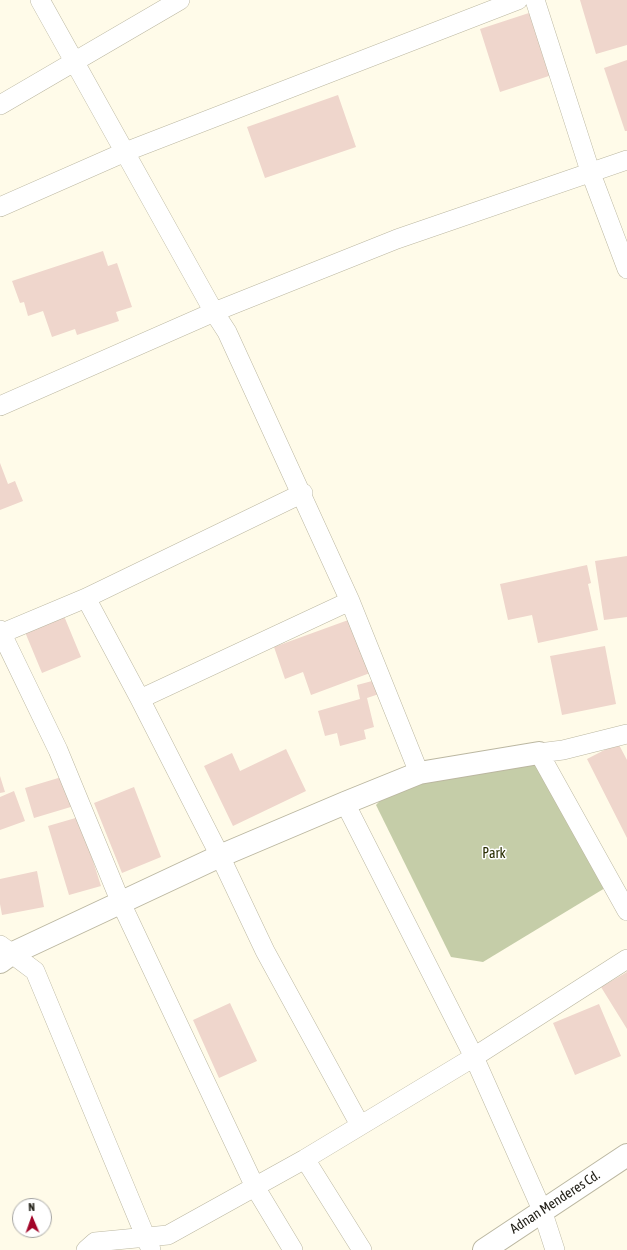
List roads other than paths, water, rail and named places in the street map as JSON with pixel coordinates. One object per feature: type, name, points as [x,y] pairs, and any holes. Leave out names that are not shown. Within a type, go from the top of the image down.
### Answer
[{"type":"street","points":[[40,0],[214,312],[227,332],[303,494],[350,601],[419,773]]},
{"type":"street","points":[[0,105],[180,0]]},
{"type":"street","points":[[0,207],[125,152],[518,0]]},
{"type":"street","points":[[535,0],[590,171],[627,269]]},
{"type":"street","points":[[0,406],[214,312],[397,239],[590,171],[627,160]]},
{"type":"street","points":[[293,1250],[255,1187],[121,903],[58,750],[0,632],[86,598],[303,494]]},
{"type":"street","points":[[86,598],[140,699],[220,856],[265,951],[360,1125]]},
{"type":"street","points":[[140,699],[350,601]]},
{"type":"street","points":[[4,954],[121,903],[220,856],[345,802],[419,773],[564,750],[627,734]]},
{"type":"street","points":[[539,753],[627,911]]},
{"type":"street","points":[[345,802],[474,1057],[542,1210],[555,1250]]},
{"type":"street","points":[[4,954],[35,971],[148,1243]]},
{"type":"street","points":[[86,1250],[95,1242],[148,1243],[168,1235],[305,1159],[474,1057],[627,959]]},
{"type":"street","name":"Adnan Menderes Cd.","points":[[484,1250],[542,1210],[627,1155]]},
{"type":"street","points":[[305,1159],[362,1250]]},
{"type":"park label","name":"Park","points":[[494,854]]}]
